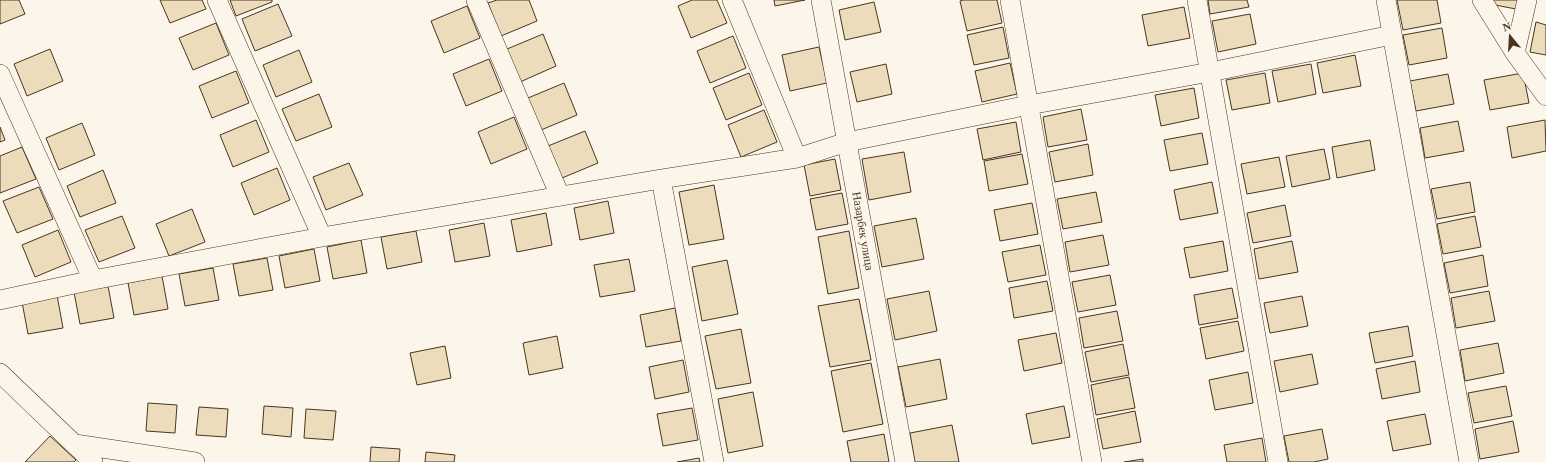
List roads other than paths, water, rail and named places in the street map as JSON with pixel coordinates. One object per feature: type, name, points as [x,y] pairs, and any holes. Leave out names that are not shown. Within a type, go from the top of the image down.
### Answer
[{"type":"street","points":[[217,0],[322,237]]},
{"type":"street","points":[[476,0],[560,196]]},
{"type":"street","points":[[732,0],[797,158]]},
{"type":"street","name":"Назарбек улица","points":[[821,0],[905,462]]},
{"type":"street","points":[[1010,0],[1092,462]]},
{"type":"street","points":[[1197,0],[1278,462]]},
{"type":"street","points":[[1386,0],[1469,462]]},
{"type":"street","points":[[1482,0],[1546,96]]},
{"type":"street","points":[[1516,53],[1527,0]]},
{"type":"street","points":[[0,300],[93,280],[322,237],[661,179],[797,158],[847,142],[1029,105],[1210,72],[1392,34]]},
{"type":"street","points":[[0,74],[93,280]]},
{"type":"street","points":[[661,179],[714,462]]},
{"type":"street","points":[[0,374],[93,462]]},
{"type":"street","points":[[74,444],[195,462]]}]
